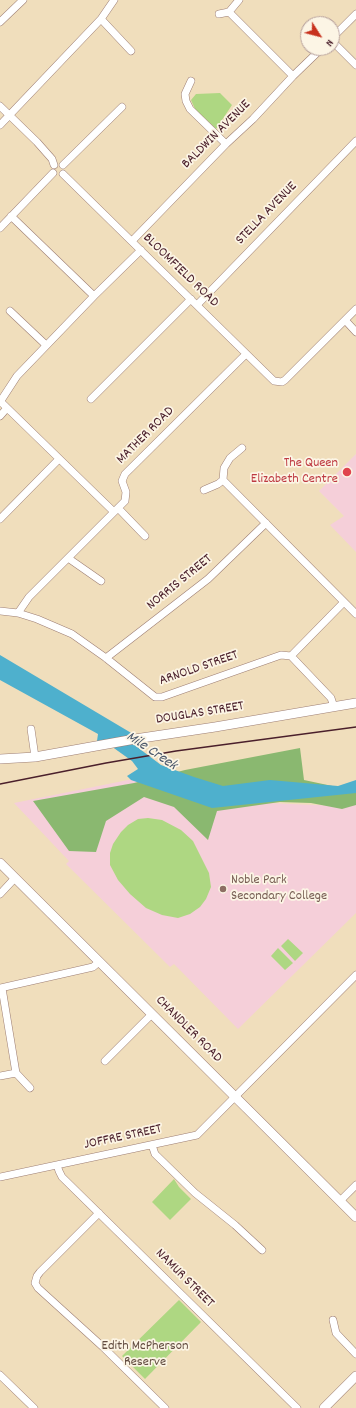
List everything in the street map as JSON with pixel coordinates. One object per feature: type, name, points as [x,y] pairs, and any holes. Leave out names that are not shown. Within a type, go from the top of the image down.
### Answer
[{"type":"main road","name":"DOUGLAS STREET","points":[[0,759],[35,757],[135,738],[215,727],[356,702]]},
{"type":"main road","name":"CHANDLER ROAD","points":[[0,863],[356,1217]]},
{"type":"main road","points":[[324,1408],[356,1376]]},
{"type":"street","points":[[0,22],[23,0]]},
{"type":"street","points":[[0,125],[101,19],[114,0]]},
{"type":"street","points":[[219,14],[229,12],[239,0]]},
{"type":"street","points":[[229,12],[293,76]]},
{"type":"street","points":[[340,31],[356,14]]},
{"type":"street","points":[[101,19],[131,51]]},
{"type":"street","points":[[340,48],[356,65]]},
{"type":"street","name":"BALDWIN AVENUE","points":[[132,241],[314,56]]},
{"type":"street","points":[[191,81],[186,94],[186,101],[190,109],[226,144]]},
{"type":"street","points":[[0,106],[52,159],[54,164],[52,168],[54,173]]},
{"type":"street","points":[[63,165],[122,106]]},
{"type":"street","name":"STELLA AVENUE","points":[[197,305],[356,142]]},
{"type":"street","points":[[54,164],[60,162],[65,170],[63,174],[57,175],[54,173]]},
{"type":"street","points":[[0,228],[54,173]]},
{"type":"street","name":"BLOOMFIELD ROAD","points":[[63,174],[274,380],[282,382],[285,380],[345,320]]},
{"type":"street","points":[[11,216],[94,296]]},
{"type":"street","points":[[141,250],[94,296],[17,376],[0,402],[59,459],[145,536]]},
{"type":"street","points":[[91,398],[190,299]]},
{"type":"street","points":[[356,309],[345,320],[356,332]]},
{"type":"street","points":[[10,311],[46,345]]},
{"type":"street","name":"MATHER ROAD","points":[[18,613],[29,597],[125,500],[126,492],[122,481],[125,474],[246,354]]},
{"type":"street","points":[[0,416],[7,408]]},
{"type":"street","points":[[204,490],[218,484],[223,480],[224,468],[230,458],[242,448]]},
{"type":"street","points":[[0,518],[59,459]]},
{"type":"street","points":[[223,480],[356,614]]},
{"type":"street","name":"NORRIS STREET","points":[[106,658],[208,579],[266,523]]},
{"type":"street","points":[[68,558],[101,580]]},
{"type":"street","points":[[334,706],[331,698],[291,656],[344,602]]},
{"type":"street","name":"ARNOLD STREET","points":[[0,612],[18,613],[37,619],[72,634],[106,658],[155,697],[162,697],[281,654],[291,656]]},
{"type":"street","points":[[31,729],[35,757]]},
{"type":"street","points":[[0,894],[15,878]]},
{"type":"street","points":[[30,1088],[16,1073],[1,988],[93,967],[99,962]]},
{"type":"street","name":"JOFFRE STREET","points":[[0,1177],[197,1135],[356,975]]},
{"type":"street","points":[[105,1061],[152,1014]]},
{"type":"street","points":[[0,1076],[16,1073]]},
{"type":"street","points":[[152,1145],[155,1154],[195,1193],[234,1224],[262,1250]]},
{"type":"street","name":"NAMUR STREET","points":[[57,1165],[62,1177],[296,1408]]},
{"type":"street","points":[[340,1201],[356,1185]]},
{"type":"street","points":[[99,1213],[40,1272],[35,1283],[38,1288],[103,1347],[165,1408]]},
{"type":"street","points":[[333,1320],[336,1333],[356,1354]]},
{"type":"street","points":[[0,1375],[32,1407]]},
{"type":"shaded area","name":"The Queen Elizabeth Centre","points":[[356,454],[356,552],[330,525],[344,516],[319,491]]},
{"type":"shaded area","name":"Noble Park Secondary College","points":[[138,778],[219,801],[339,806],[356,803],[356,913],[238,1029],[174,964],[170,967],[66,864],[69,861],[14,803]]},
{"type":"green space","points":[[220,93],[232,105],[216,129],[195,109],[191,100],[196,94]]},
{"type":"green space","points":[[300,748],[304,780],[337,787],[356,787],[356,805],[342,809],[311,803],[280,802],[217,811],[208,840],[174,807],[144,797],[106,821],[96,852],[69,851],[33,801],[134,783],[185,770]]},
{"type":"green space","points":[[148,818],[162,820],[181,830],[193,841],[209,873],[211,887],[206,899],[200,907],[190,914],[178,918],[162,915],[146,908],[130,894],[118,880],[110,865],[110,853],[113,844],[121,832],[128,825],[138,819]]},
{"type":"green space","points":[[288,939],[303,953],[295,961],[281,946]]},
{"type":"green space","points":[[278,948],[293,963],[285,970],[271,956]]},
{"type":"green space","points":[[174,1179],[179,1187],[191,1199],[170,1220],[152,1202]]},
{"type":"green space","name":"Edith McPherson Reserve","points":[[179,1300],[201,1322],[145,1379],[122,1356]]},
{"type":"water","points":[[0,655],[133,734],[124,737],[161,765],[223,786],[270,780],[338,786],[356,780],[356,793],[212,808],[131,780],[127,776],[138,769],[132,761],[104,741],[97,741],[98,734],[0,680]]},
{"type":"railway","points":[[0,784],[176,751],[356,727]]},
{"type":"place","name":"The Queen Elizabeth Centre","points":[[347,472]]},
{"type":"place","name":"Noble Park Secondary College","points":[[223,889]]},
{"type":"water label","name":"Mile Creek","points":[[151,752]]}]
